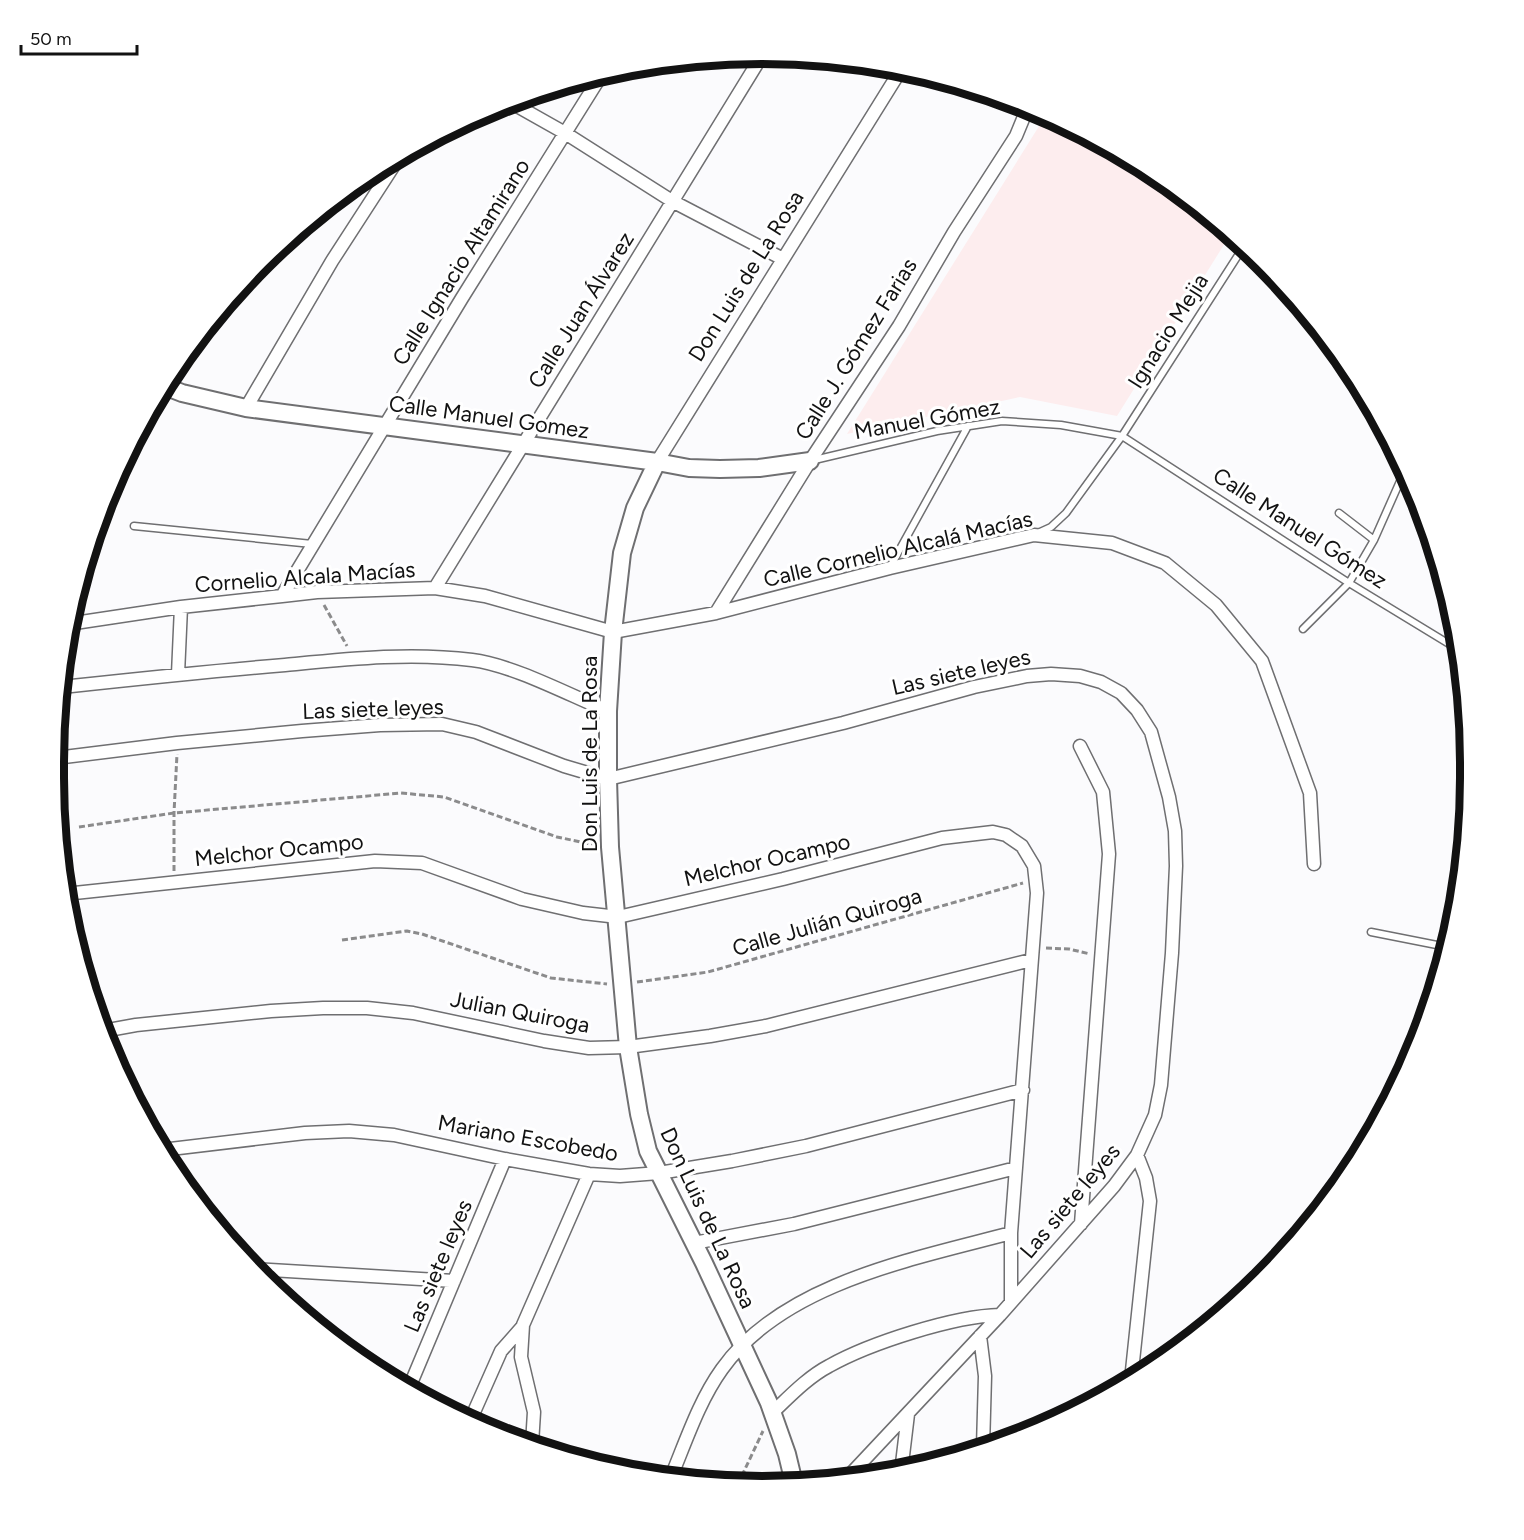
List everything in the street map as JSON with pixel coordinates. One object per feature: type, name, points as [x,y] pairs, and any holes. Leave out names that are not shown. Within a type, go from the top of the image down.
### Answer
[{"type":"street","name":"Calle Juan Álvarez","points":[[435,588],[758,64]]},
{"type":"street","name":"Don Luis de La Rosa","points":[[792,1475],[772,1413],[648,1151],[641,1123],[628,1047],[610,848],[608,711],[613,632],[622,553],[635,508],[657,462],[896,78]]},
{"type":"street","name":"Calle Ignacio Altamirano","points":[[282,596],[384,426],[595,85]]},
{"type":"street","points":[[521,108],[565,133],[672,201],[783,259]]},
{"type":"street","name":"Calle J. Gómez Farias","points":[[716,613],[810,461],[899,326],[954,232],[1016,136],[1024,116]]},
{"type":"street","points":[[246,408],[332,261],[389,173]]},
{"type":"street","name":"Calle Manuel Gomez","points":[[173,389],[246,408],[689,468],[759,468],[810,461]]},
{"type":"street","name":"Calle Cornelio Alcalá Macías","points":[[613,632],[716,613],[890,568],[1034,535],[1112,543],[1165,563],[1216,605],[1262,661],[1310,793],[1314,864]]},
{"type":"street","name":"Cornelio Alcala Macías","points":[[79,622],[181,607],[318,592],[435,588],[485,596],[613,632]]},
{"type":"street","points":[[178,674],[181,607]]},
{"type":"street","points":[[69,686],[354,658],[409,656],[474,660],[518,673],[608,711]]},
{"type":"street","name":"Las siete leyes","points":[[65,757],[177,743],[380,725],[442,724],[476,732],[564,766],[608,779],[843,723],[974,687],[1026,676],[1051,674],[1080,676],[1101,682],[1120,693],[1137,710],[1151,732],[1169,797],[1175,831],[1176,866],[1172,953],[1161,1085],[1155,1115],[1137,1155],[1114,1186],[1000,1315],[855,1470]]},
{"type":"street","points":[[1080,746],[1103,792],[1109,854],[1081,1224]]},
{"type":"street","name":"Melchor Ocampo","points":[[74,893],[375,861],[422,863],[522,899],[583,913],[618,917],[783,879],[942,838],[969,833],[993,832],[1014,839],[1029,856],[1036,879],[1023,1090],[1011,1233],[1011,1302]]},
{"type":"street","name":"Julian Quiroga","points":[[112,1029],[272,1011],[367,1008],[413,1013],[544,1041],[589,1048],[628,1047],[766,1026],[1032,953]]},
{"type":"street","name":"Mariano Escobedo","points":[[171,1149],[294,1134],[349,1131],[394,1135],[505,1159],[589,1174],[620,1176],[659,1173],[806,1146],[1023,1090]]},
{"type":"street","points":[[1132,1369],[1150,1201],[1146,1178],[1137,1155]]},
{"type":"street","name":"Las siete leyes","points":[[412,1381],[505,1159]]},
{"type":"street","points":[[694,1244],[794,1224],[1016,1168]]},
{"type":"street","points":[[474,1413],[501,1351],[523,1325],[589,1174]]},
{"type":"street","points":[[674,1470],[704,1399],[722,1369],[763,1325],[792,1306],[835,1286],[891,1267],[1011,1233]]},
{"type":"street","points":[[268,1270],[454,1281]]},
{"type":"street","points":[[772,1413],[807,1381],[828,1366],[859,1352],[945,1324],[981,1315],[1000,1315]]},
{"type":"street","points":[[523,1325],[521,1357],[534,1412],[533,1436]]},
{"type":"street","points":[[980,1336],[985,1376],[982,1439]]},
{"type":"street","points":[[902,1461],[908,1414]]},
{"type":"lane","name":"Ignacio Mejia","points":[[1034,535],[1051,527],[1066,513],[1122,436],[1239,254]]},
{"type":"lane","name":"Manuel Gómez","points":[[810,461],[937,431],[1002,421],[1061,425],[1122,436]]},
{"type":"lane","points":[[890,568],[968,426]]},
{"type":"lane","name":"Calle Manuel Gómez","points":[[1122,436],[1349,583],[1449,644]]},
{"type":"lane","points":[[1303,629],[1349,583],[1374,540],[1400,481]]},
{"type":"lane","points":[[1339,513],[1374,540]]},
{"type":"lane","points":[[134,526],[313,544]]},
{"type":"lane","points":[[1371,932],[1439,945]]},
{"type":"path","points":[[318,592],[354,658]]},
{"type":"path","points":[[174,882],[177,743]]},
{"type":"path","points":[[79,827],[174,813],[401,794],[444,797],[557,837],[610,848]]},
{"type":"path","name":"Calle Julián Quiroga","points":[[342,940],[406,931],[422,934],[551,978],[597,984],[624,984],[708,972],[1036,879]]},
{"type":"path","points":[[1032,953],[1068,949],[1102,956]]},
{"type":"path","points":[[742,1475],[772,1413]]},
{"type":"shaded area","points":[[1041,123],[1111,158],[1150,182],[1226,242],[1117,416],[1020,397],[847,434]]}]
